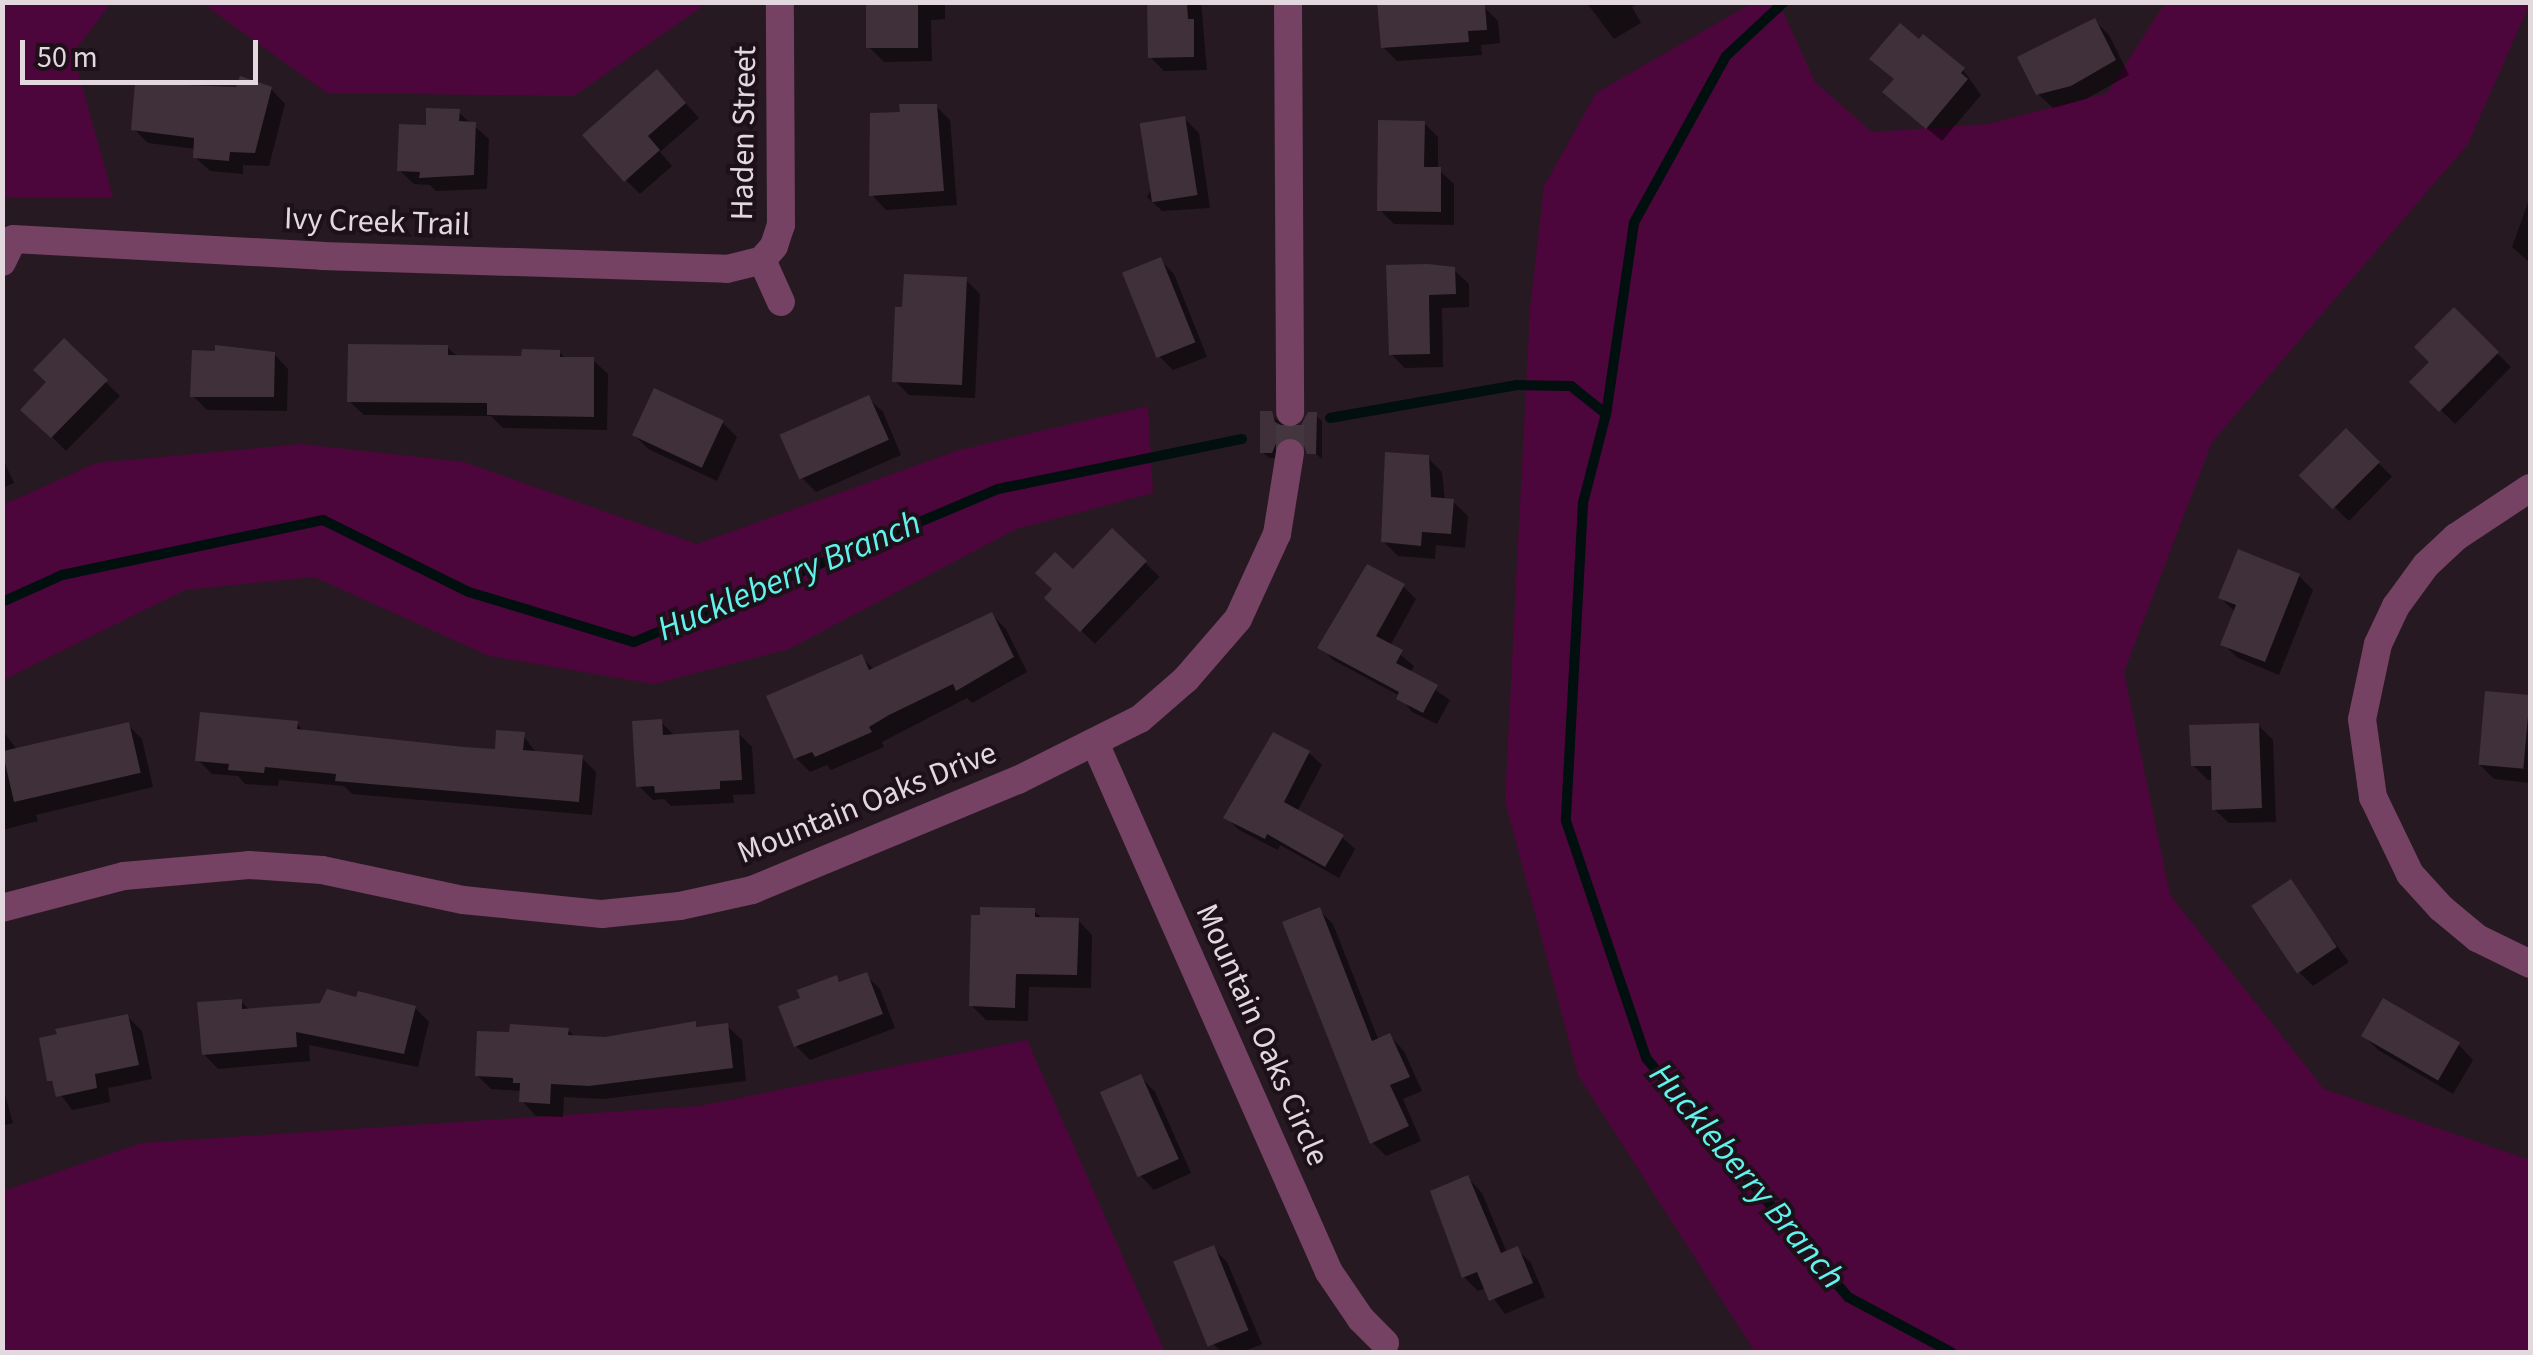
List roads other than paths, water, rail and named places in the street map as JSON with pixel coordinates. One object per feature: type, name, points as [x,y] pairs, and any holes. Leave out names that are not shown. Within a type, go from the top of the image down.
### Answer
[{"type":"street","name":"Haden Street","points":[[762,260],[774,246],[780,226],[780,2]]},
{"type":"street","points":[[1288,2],[1290,412]]},
{"type":"street","name":"Ivy Creek Trail","points":[[2,262],[13,239],[322,256],[727,269],[762,260]]},
{"type":"street","points":[[762,260],[780,302]]},
{"type":"street","name":"Mountain Oaks Drive","points":[[2,908],[124,876],[248,865],[322,870],[519,908],[602,914],[680,906],[752,890],[807,870],[1140,719],[1174,690],[1238,619],[1277,534],[1290,453]]},
{"type":"street","points":[[2530,488],[2456,537],[2426,565],[2396,606],[2378,644],[2362,719],[2373,797],[2410,874],[2440,908],[2477,938],[2530,964]]},
{"type":"street","name":"Mountain Oaks Circle","points":[[1094,743],[1329,1272],[1385,1344]]},
{"type":"waterway","name":"Huckleberry Branch","points":[[1784,2],[1726,56],[1634,223],[1606,414],[1583,503],[1566,821],[1646,1058],[1848,1297],[1951,1352]]},
{"type":"waterway","name":"Huckleberry Branch","points":[[1330,418],[1517,385],[1571,386],[1606,414]]},
{"type":"waterway","name":"Huckleberry Branch","points":[[2,602],[62,575],[323,520],[469,592],[634,642],[998,489],[1242,439]]},
{"type":"tunnel","points":[[1290,412],[1290,453]]}]
